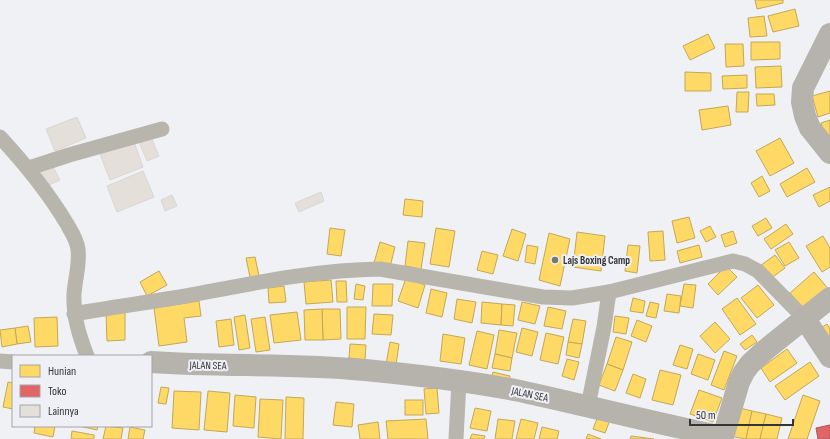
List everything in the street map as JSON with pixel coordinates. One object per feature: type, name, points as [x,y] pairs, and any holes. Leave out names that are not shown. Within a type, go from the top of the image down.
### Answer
[{"type":"street","points":[[830,34],[803,88],[802,102],[805,116],[810,128],[830,153]]},
{"type":"street","points":[[29,168],[69,155],[162,129]]},
{"type":"street","points":[[0,137],[29,168],[63,217],[74,236],[78,247],[74,314],[77,331],[87,355]]},
{"type":"street","points":[[74,314],[190,295],[274,278],[356,269],[380,269],[543,297],[572,298],[609,292],[733,261],[745,264],[758,271],[805,319],[830,357]]},
{"type":"street","points":[[588,406],[604,327],[609,292]]},
{"type":"street","name":"JALAN SEA","points":[[152,362],[189,365],[316,367],[364,370],[459,381],[520,391],[725,438],[739,382],[750,364],[830,298]]},
{"type":"street","points":[[0,361],[12,362]]},
{"type":"street","points":[[456,439],[459,381]]},
{"type":"building: Hunian","points":[[755,0],[783,0],[783,3],[757,9]]},
{"type":"building: Hunian","points":[[795,9],[799,26],[773,32],[768,16]]},
{"type":"building: Hunian","points":[[764,16],[767,36],[750,37],[748,18]]},
{"type":"building: Hunian","points":[[708,34],[715,48],[690,60],[683,46]]},
{"type":"building: Hunian","points":[[751,42],[780,42],[780,59],[751,60]]},
{"type":"building: Hunian","points":[[725,44],[743,44],[744,66],[726,67]]},
{"type":"building: Hunian","points":[[781,66],[782,87],[756,88],[755,67]]},
{"type":"building: Hunian","points":[[685,72],[711,73],[711,91],[685,91]]},
{"type":"building: Hunian","points":[[747,75],[747,88],[723,89],[722,76]]},
{"type":"building: Hunian","points":[[830,91],[830,113],[818,117],[812,96]]},
{"type":"building: Hunian","points":[[737,92],[749,92],[748,112],[736,112]]},
{"type":"building: Hunian","points":[[756,94],[774,94],[775,105],[757,106]]},
{"type":"building: Hunian","points":[[728,106],[731,125],[702,130],[699,110]]},
{"type":"building: Hunian","points":[[830,120],[830,141],[827,142],[821,123]]},
{"type":"building: Hunian","points":[[780,138],[794,163],[770,176],[756,151]]},
{"type":"building: Hunian","points":[[807,168],[815,182],[787,197],[780,184]]},
{"type":"building: Hunian","points":[[762,176],[770,191],[759,197],[751,183]]},
{"type":"building: Hunian","points":[[830,187],[830,201],[819,207],[813,195]]},
{"type":"building: Hunian","points":[[405,199],[423,201],[422,217],[403,215]]},
{"type":"building: Hunian","points":[[689,217],[695,238],[677,243],[672,221]]},
{"type":"building: Hunian","points":[[766,218],[772,228],[758,236],[752,226]]},
{"type":"building: Hunian","points":[[786,224],[793,234],[771,249],[764,239]]},
{"type":"building: Hunian","points":[[710,226],[716,237],[706,242],[700,231]]},
{"type":"building: Hunian","points":[[330,228],[345,230],[341,256],[327,254]]},
{"type":"building: Hunian","points":[[436,228],[455,231],[449,267],[430,264]]},
{"type":"building: Hunian","points":[[512,229],[526,234],[518,261],[503,256]]},
{"type":"building: Hunian","points":[[663,231],[665,260],[650,261],[648,232]]},
{"type":"building: Hunian","points":[[733,231],[737,243],[725,247],[721,235]]},
{"type":"building: Hunian","points":[[577,232],[605,236],[601,271],[573,267]]},
{"type":"building: Hunian","name":"Lajs Boxing Camp","points":[[549,233],[570,239],[560,286],[539,280]]},
{"type":"building: Hunian","points":[[823,236],[830,248],[830,267],[822,272],[806,246]]},
{"type":"building: Hunian","points":[[408,241],[425,243],[421,269],[405,266]]},
{"type":"building: Hunian","points":[[380,242],[395,247],[390,267],[374,263]]},
{"type":"building: Hunian","points":[[789,242],[799,258],[785,266],[775,250]]},
{"type":"building: Hunian","points":[[527,245],[538,247],[535,264],[525,262]]},
{"type":"building: Hunian","points":[[628,245],[640,246],[637,273],[625,271]]},
{"type":"building: Hunian","points":[[699,245],[702,257],[680,263],[677,251]]},
{"type":"building: Hunian","points":[[482,251],[498,255],[493,274],[477,270]]},
{"type":"building: Hunian","points":[[775,255],[785,268],[770,279],[760,266]]},
{"type":"building: Hunian","points":[[255,257],[259,276],[250,277],[246,258]]},
{"type":"building: Hunian","points":[[726,266],[737,277],[718,295],[708,284]]},
{"type":"building: Hunian","points":[[159,271],[167,285],[147,296],[140,282]]},
{"type":"building: Hunian","points":[[814,272],[830,291],[806,312],[790,293]]},
{"type":"building: Hunian","points":[[406,278],[425,285],[418,308],[398,301]]},
{"type":"building: Hunian","points":[[331,280],[333,302],[306,304],[304,282]]},
{"type":"building: Hunian","points":[[336,281],[346,281],[347,302],[337,302]]},
{"type":"building: Hunian","points":[[356,284],[365,286],[363,300],[354,299]]},
{"type":"building: Hunian","points":[[373,284],[393,284],[392,306],[372,306]]},
{"type":"building: Hunian","points":[[684,284],[696,285],[693,308],[680,306]]},
{"type":"building: Hunian","points":[[758,285],[774,305],[757,318],[741,298]]},
{"type":"building: Hunian","points":[[284,286],[286,302],[269,303],[268,288]]},
{"type":"building: Hunian","points":[[431,289],[447,293],[442,317],[426,313]]},
{"type":"building: Hunian","points":[[667,294],[681,296],[679,313],[664,311]]},
{"type":"building: Hunian","points":[[633,298],[645,301],[643,313],[630,311]]},
{"type":"building: Hunian","points":[[737,298],[756,324],[740,335],[722,309]]},
{"type":"building: Hunian","points":[[457,299],[476,302],[472,323],[454,319]]},
{"type":"building: Hunian","points":[[199,301],[201,316],[184,318],[187,342],[159,346],[154,308]]},
{"type":"building: Hunian","points":[[482,302],[502,304],[501,325],[481,323]]},
{"type":"building: Hunian","points":[[522,302],[540,306],[535,324],[518,320]]},
{"type":"building: Hunian","points":[[650,302],[659,304],[656,318],[646,316]]},
{"type":"building: Hunian","points":[[502,304],[515,305],[513,326],[501,325]]},
{"type":"building: Hunian","points":[[347,307],[366,307],[365,339],[347,339]]},
{"type":"building: Hunian","points":[[548,307],[566,311],[562,329],[544,326]]},
{"type":"building: Hunian","points":[[322,309],[340,309],[341,339],[323,340]]},
{"type":"building: Hunian","points":[[322,309],[323,340],[305,340],[304,310]]},
{"type":"building: Hunian","points":[[125,312],[125,340],[107,341],[106,313]]},
{"type":"building: Hunian","points":[[297,312],[301,340],[274,343],[270,315]]},
{"type":"building: Hunian","points":[[374,314],[393,315],[391,335],[372,334]]},
{"type":"building: Hunian","points":[[245,315],[250,348],[239,350],[234,317]]},
{"type":"building: Hunian","points":[[615,316],[629,318],[626,334],[613,332]]},
{"type":"building: Hunian","points":[[57,317],[58,346],[35,347],[34,318]]},
{"type":"building: Hunian","points":[[265,317],[270,350],[256,352],[251,319]]},
{"type":"building: Hunian","points":[[231,319],[234,345],[219,347],[216,321]]},
{"type":"building: Hunian","points":[[573,319],[586,321],[582,344],[568,342]]},
{"type":"building: Hunian","points":[[637,320],[652,326],[646,342],[631,336]]},
{"type":"building: Hunian","points":[[715,322],[730,339],[715,353],[700,336]]},
{"type":"building: Hunian","points":[[827,324],[830,329],[830,336],[821,341],[815,332]]},
{"type":"building: Hunian","points":[[28,326],[31,342],[17,344],[15,328]]},
{"type":"building: Hunian","points":[[15,328],[17,344],[2,347],[0,330]]},
{"type":"building: Hunian","points":[[522,328],[538,332],[532,356],[516,352]]},
{"type":"building: Hunian","points":[[499,330],[517,333],[512,358],[495,354]]},
{"type":"building: Hunian","points":[[477,331],[494,335],[487,369],[469,365]]},
{"type":"building: Hunian","points":[[546,333],[564,337],[558,364],[540,360]]},
{"type":"building: Hunian","points":[[443,334],[465,338],[461,364],[440,361]]},
{"type":"building: Hunian","points":[[752,335],[757,342],[745,350],[740,344]]},
{"type":"building: Hunian","points":[[616,337],[632,342],[623,370],[607,364]]},
{"type":"building: Hunian","points":[[390,342],[399,344],[396,365],[386,364]]},
{"type":"building: Hunian","points":[[568,342],[582,344],[579,358],[566,355]]},
{"type":"building: Hunian","points":[[350,344],[366,345],[365,360],[349,358]]},
{"type":"building: Hunian","points":[[680,345],[693,349],[687,369],[673,365]]},
{"type":"building: Hunian","points":[[787,349],[797,363],[770,382],[761,368]]},
{"type":"building: Hunian","points":[[724,351],[737,356],[724,390],[711,385]]},
{"type":"building: Hunian","points":[[495,354],[512,358],[510,371],[492,368]]},
{"type":"building: Hunian","points":[[698,354],[715,360],[708,380],[691,374]]},
{"type":"building: Hunian","points":[[567,359],[579,362],[574,380],[562,376]]},
{"type":"building: Hunian","points":[[810,362],[819,376],[785,400],[775,386]]},
{"type":"building: Hunian","points":[[607,364],[623,370],[615,391],[599,385]]},
{"type":"building: Hunian","points":[[660,370],[681,375],[673,405],[652,400]]},
{"type":"building: Hunian","points":[[493,372],[510,376],[508,385],[491,381]]},
{"type":"building: Hunian","points":[[633,374],[646,379],[640,398],[626,393]]},
{"type":"building: Hunian","points":[[8,382],[12,383],[12,409],[3,407]]},
{"type":"building: Hunian","points":[[161,387],[169,388],[166,404],[158,403]]},
{"type":"building: Hunian","points":[[437,388],[439,413],[426,414],[424,389]]},
{"type":"building: Hunian","points":[[699,390],[722,398],[713,422],[690,414]]},
{"type":"building: Hunian","points":[[174,391],[201,392],[199,430],[172,428]]},
{"type":"building: Hunian","points":[[208,391],[230,393],[227,432],[204,430]]},
{"type":"building: Hunian","points":[[235,395],[256,397],[254,428],[233,426]]},
{"type":"building: Hunian","points":[[803,395],[820,401],[807,439],[788,439]]},
{"type":"building: Hunian","points":[[286,397],[304,398],[303,439],[285,439]]},
{"type":"building: Hunian","points":[[260,399],[283,400],[281,439],[258,437]]},
{"type":"building: Hunian","points":[[405,400],[423,400],[423,415],[405,415]]},
{"type":"building: Hunian","points":[[336,402],[354,404],[352,427],[333,425]]},
{"type":"building: Hunian","points":[[736,407],[752,411],[746,439],[729,436]]},
{"type":"building: Hunian","points":[[475,408],[491,411],[487,431],[470,428]]},
{"type":"building: Hunian","points":[[752,411],[766,414],[760,439],[746,439]]},
{"type":"building: Hunian","points":[[766,414],[782,418],[777,439],[760,439]]},
{"type":"building: Hunian","points":[[598,416],[610,420],[605,433],[593,429]]},
{"type":"building: Hunian","points":[[426,419],[428,439],[388,439],[386,421]]},
{"type":"building: Hunian","points":[[498,419],[515,421],[512,439],[495,439]]},
{"type":"building: Hunian","points":[[521,419],[538,423],[534,439],[516,439]]},
{"type":"building: Hunian","points":[[378,422],[380,439],[360,439],[358,425]]},
{"type":"building: Hunian","points":[[35,427],[55,427],[53,437],[34,433]]},
{"type":"building: Hunian","points":[[84,427],[98,427],[97,430]]},
{"type":"building: Hunian","points":[[106,427],[123,428],[121,439],[103,439]]},
{"type":"building: Hunian","points":[[130,427],[145,430],[143,439],[128,439]]},
{"type":"building: Hunian","points":[[542,427],[559,431],[557,439],[539,439]]},
{"type":"building: Hunian","points":[[72,431],[94,435],[94,439],[71,439]]},
{"type":"building: Hunian","points":[[472,434],[485,436],[484,439],[470,439]]},
{"type":"building: Hunian","points":[[588,434],[601,439],[586,439]]},
{"type":"building: Hunian","points":[[631,436],[654,439],[630,439]]},
{"type":"building: Toko","points":[[830,425],[830,439],[818,439],[816,428]]},
{"type":"building: Lainnya","points":[[77,117],[86,138],[55,151],[46,129]]},
{"type":"building: Lainnya","points":[[151,137],[159,156],[147,161],[139,142]]},
{"type":"building: Lainnya","points":[[134,142],[143,167],[110,180],[100,154]]},
{"type":"building: Lainnya","points":[[51,163],[60,180],[45,187],[37,171]]},
{"type":"building: Lainnya","points":[[143,171],[154,197],[117,212],[107,186]]},
{"type":"building: Lainnya","points":[[321,192],[324,201],[299,212],[295,203]]},
{"type":"building: Lainnya","points":[[172,195],[177,206],[165,211],[161,200]]},
{"type":"place","name":"Lajs Boxing Camp","points":[[555,260]]}]
